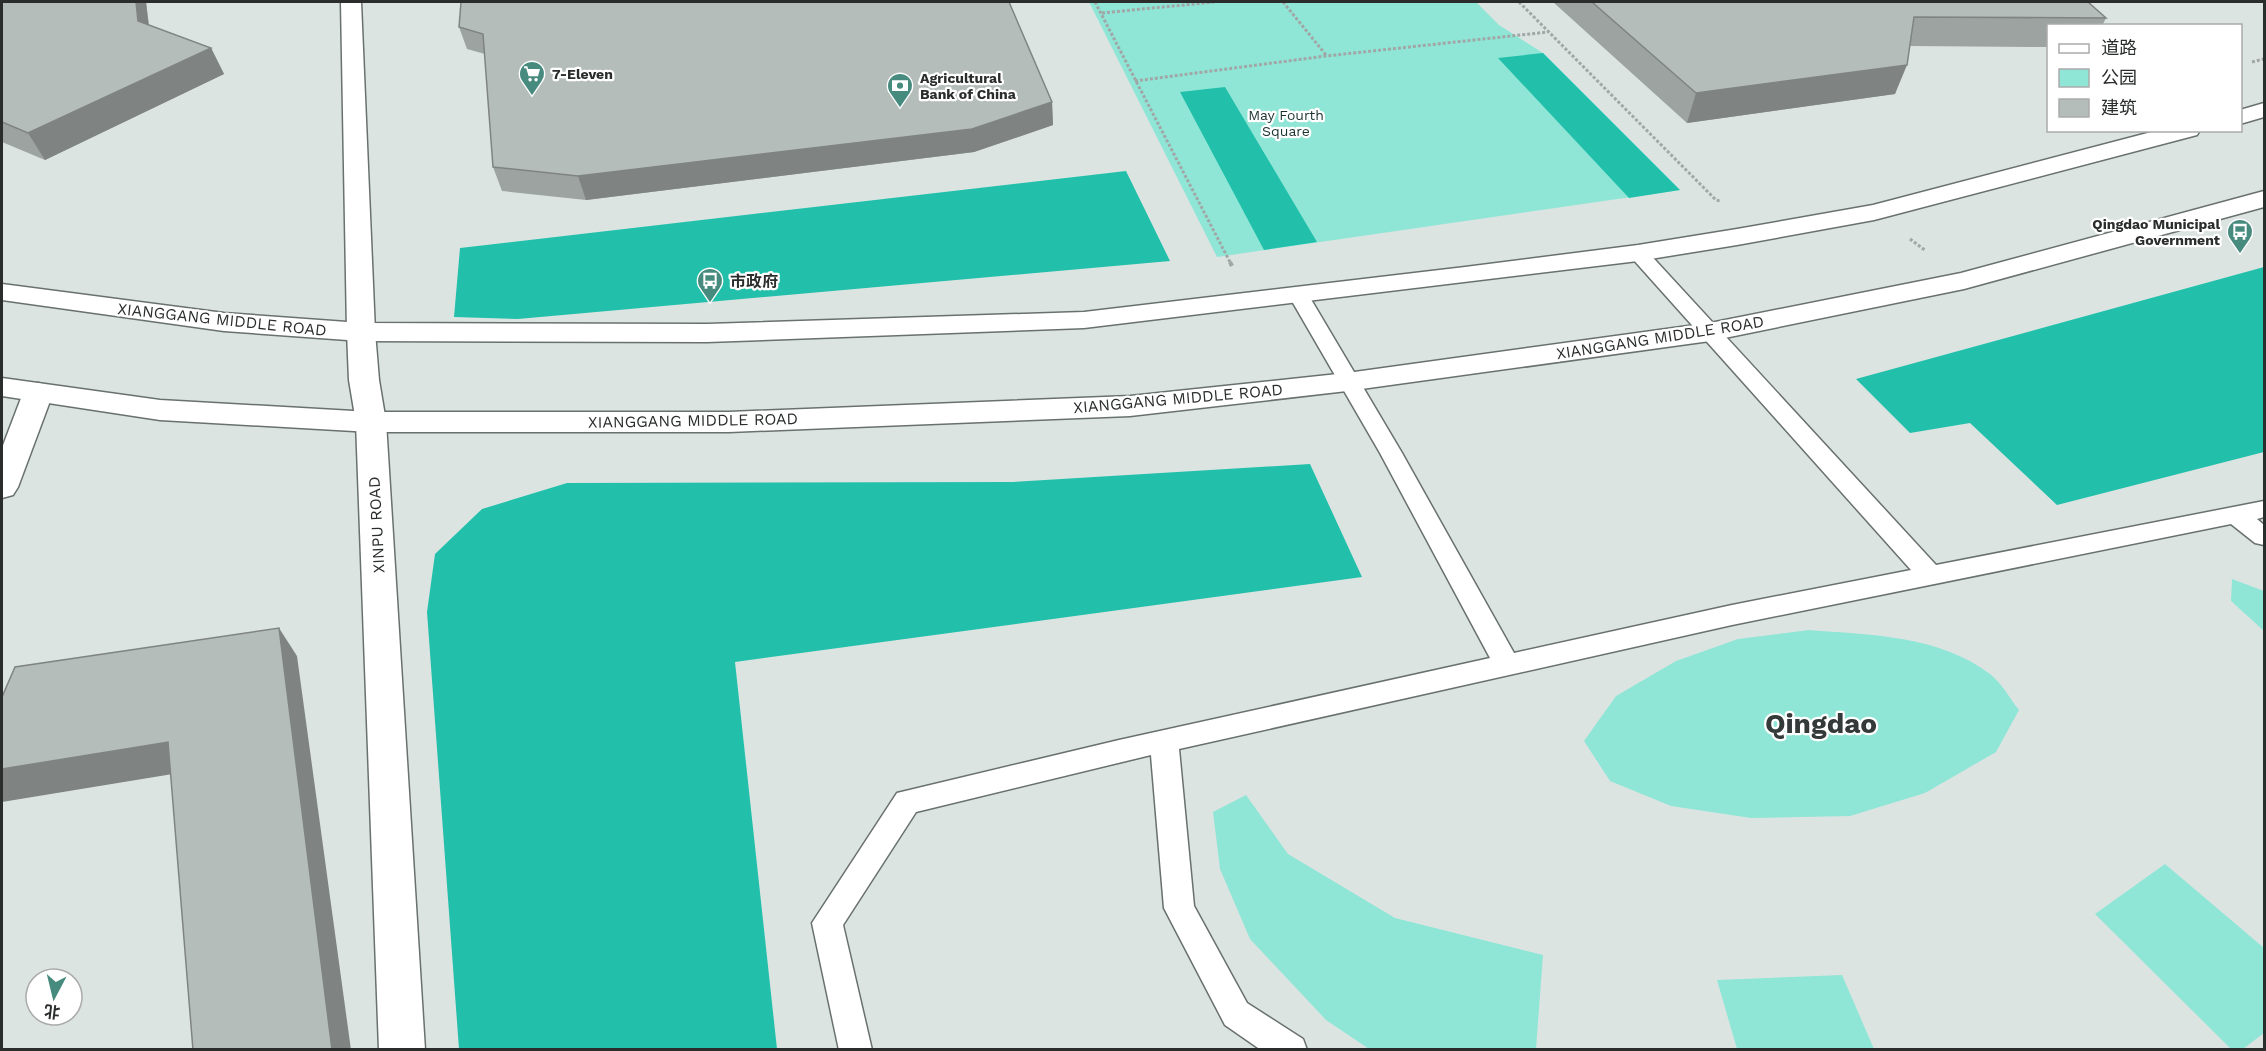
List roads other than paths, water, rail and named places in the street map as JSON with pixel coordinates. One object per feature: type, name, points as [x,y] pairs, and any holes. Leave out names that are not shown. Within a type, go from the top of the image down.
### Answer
[{"type":"main road","name":"XINPU ROAD","points":[[351,2],[361,332],[364,380],[371,422],[402,1050]]},
{"type":"main road","points":[[2242,117],[2265,111]]},
{"type":"main road","name":"XIANGGANG MIDDLE ROAD","points":[[2,292],[224,322],[361,332],[707,333],[1084,320],[1299,296],[1638,253],[1874,212],[2180,132]]},
{"type":"main road","name":"XIANGGANG MIDDLE ROAD","points":[[2,387],[160,410],[371,422],[729,422],[1130,406],[1347,382],[1710,332],[1964,280],[2265,199]]},
{"type":"main road","points":[[2,487],[38,393]]},
{"type":"lane","points":[[1638,253],[1931,576]]},
{"type":"lane","points":[[1299,296],[1347,382],[1391,453],[1507,665]]},
{"type":"lane","points":[[856,1050],[827,923],[907,802],[1164,741],[1732,615],[2265,509]]},
{"type":"lane","points":[[2236,515],[2265,537]]},
{"type":"lane","points":[[1164,741],[1179,909],[1236,1014],[1291,1050]]},
{"type":"place","name":"7-Eleven","points":[[532,97]]},
{"type":"place","name":"Agricultural Bank of China","points":[[900,109]]},
{"type":"place","name":"Qingdao Municipal Government","points":[[2240,255]]},
{"type":"place","name":"市政府","points":[[710,304]]},
{"type":"district","name":"Qingdao","points":[[1821,723]]},
{"type":"park label","name":"May Fourth Square","points":[[1286,124]]}]
